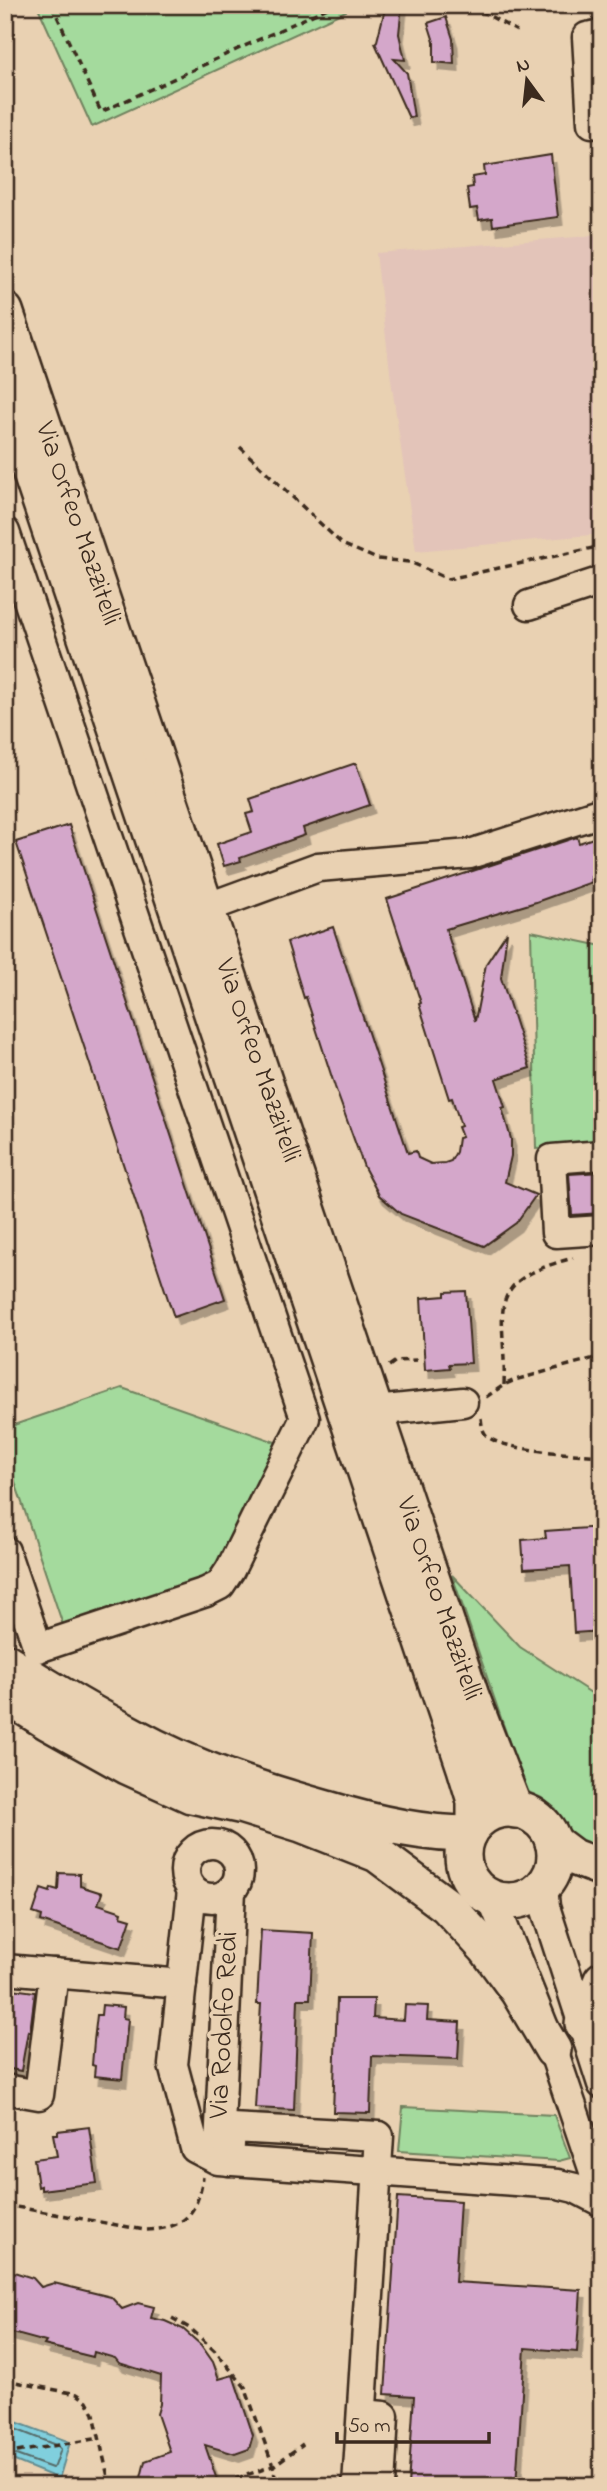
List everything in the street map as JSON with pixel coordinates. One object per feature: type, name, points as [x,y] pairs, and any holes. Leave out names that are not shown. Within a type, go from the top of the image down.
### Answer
[{"type":"main road","name":"Via Orfeo Mazzitelli","points":[[5,311],[206,908],[206,953]]},
{"type":"main road","name":"Via Orfeo Mazzitelli","points":[[5,396],[95,663],[206,953],[375,1411],[471,1696],[515,1810]]},
{"type":"main road","name":"Via Orfeo Mazzitelli","points":[[223,1003],[294,1258],[475,1801],[472,1829]]},
{"type":"main road","points":[[5,1661],[134,1737],[197,1766],[308,1804],[355,1817],[442,1834],[472,1829],[493,1812],[515,1810],[535,1817],[543,1824],[553,1842],[573,1857],[597,1867]]},
{"type":"main road","points":[[5,1695],[127,1766],[191,1795],[243,1805],[377,1854],[447,1906],[487,1949],[518,1991],[553,2050]]},
{"type":"main road","points":[[301,1824],[359,1832],[435,1850],[448,1855],[480,1887],[513,1901],[534,1894],[546,1882],[569,1869],[597,1867]]},
{"type":"main road","points":[[472,1829],[463,1854],[480,1887]]},
{"type":"main road","points":[[546,1882],[554,1866],[553,1842]]},
{"type":"main road","points":[[583,2024],[602,1980]]},
{"type":"street","points":[[592,123],[587,37],[602,34]]},
{"type":"street","points":[[5,532],[305,1418],[230,1570],[220,1585],[206,1592],[38,1648],[5,1551]]},
{"type":"street","points":[[528,605],[602,581]]},
{"type":"street","points":[[53,677],[95,663]]},
{"type":"street","points":[[206,908],[318,867],[470,854],[602,812]]},
{"type":"street","points":[[602,1155],[552,1158],[556,1233],[602,1230]]},
{"type":"street","points":[[254,1269],[294,1258]]},
{"type":"street","points":[[375,1411],[472,1401]]},
{"type":"street","name":"Via Rodolfo Redi","points":[[218,2158],[231,1890],[239,1874],[235,1857],[221,1846],[212,1844],[195,1850],[189,1857],[185,1874],[192,1890],[173,2065],[195,2148],[218,2158],[558,2184],[575,2188],[602,2202]]},
{"type":"street","points":[[546,1882],[545,1907],[602,2084]]},
{"type":"street","points":[[480,1887],[553,2050],[602,2195]]},
{"type":"street","name":"Via Rodolfo Redi","points":[[192,1890],[207,1898],[216,1898],[231,1890]]},
{"type":"street","points":[[5,1969],[182,1984]]},
{"type":"street","points":[[5,2089],[39,2095],[54,1973]]},
{"type":"street","points":[[358,2486],[378,2171]]},
{"type":"street","points":[[362,2414],[384,2416],[380,2486]]},
{"type":"path","points":[[52,5],[101,112],[334,5]]},
{"type":"path","points":[[470,5],[517,31]]},
{"type":"path","points":[[240,447],[342,544],[377,559],[410,562],[448,579],[602,546]]},
{"type":"path","points":[[503,1385],[505,1363],[501,1311],[505,1297],[519,1281],[538,1270],[576,1257]]},
{"type":"path","points":[[602,1356],[503,1385],[472,1401],[482,1431],[490,1439],[553,1452],[602,1456]]},
{"type":"path","points":[[5,2205],[145,2230],[165,2229],[186,2221],[218,2158]]},
{"type":"path","points":[[172,2318],[191,2329],[216,2352],[245,2388],[273,2466],[277,2486]]},
{"type":"path","points":[[5,2380],[77,2394],[87,2401],[94,2414],[110,2486]]},
{"type":"path","points":[[5,2454],[100,2438]]},
{"type":"path","points":[[230,2486],[229,2481],[273,2466],[303,2444]]},
{"type":"shaded area","points":[[602,235],[602,534],[416,551],[376,253]]},
{"type":"green space","points":[[37,5],[345,5],[346,11],[92,127]]},
{"type":"green space","points":[[531,931],[602,946],[602,1144],[536,1149]]},
{"type":"green space","points":[[122,1388],[281,1444],[213,1576],[64,1628],[5,1452],[5,1428]]},
{"type":"green space","points":[[452,1575],[520,1647],[602,1700],[602,1851],[585,1847],[572,1837],[556,1809],[542,1798],[526,1791]]},
{"type":"green space","points":[[403,2107],[554,2115],[570,2158],[559,2161],[399,2151]]},
{"type":"water","points":[[5,2418],[70,2442],[59,2479],[5,2457]]},
{"type":"building","points":[[386,5],[402,5],[399,34],[405,60],[394,59],[407,73],[414,117],[409,118],[375,43]]},
{"type":"building","points":[[446,17],[453,39],[454,64],[434,62],[434,42],[428,23]]},
{"type":"building","points":[[551,155],[558,217],[493,226],[492,218],[479,220],[477,208],[470,209],[467,188],[473,187],[472,177],[485,175],[484,166]]},
{"type":"building","points":[[356,763],[370,805],[303,828],[305,835],[224,866],[217,844],[252,832],[246,814],[254,812],[250,799]]},
{"type":"building","points":[[69,825],[225,1299],[174,1317],[16,842]]},
{"type":"building","points":[[602,835],[602,874],[591,877],[592,882],[446,929],[475,1021],[486,964],[507,932],[501,978],[530,1068],[496,1079],[511,1139],[511,1156],[505,1182],[536,1195],[516,1223],[484,1246],[401,1214],[379,1195],[364,1167],[287,942],[333,927],[408,1153],[416,1151],[418,1158],[431,1164],[451,1161],[456,1152],[458,1138],[462,1137],[458,1127],[461,1126],[452,1098],[449,1099],[387,899],[577,837],[579,843]]},
{"type":"building","points":[[602,1172],[602,1213],[572,1215],[569,1174]]},
{"type":"building","points":[[466,1291],[471,1363],[449,1364],[450,1368],[425,1370],[421,1298],[445,1296],[445,1292]]},
{"type":"building","points":[[602,1527],[602,1631],[574,1633],[570,1566],[524,1569],[522,1540],[546,1538],[545,1531]]},
{"type":"building","points":[[59,1873],[80,1874],[80,1886],[102,1893],[98,1904],[122,1912],[121,1916],[131,1919],[121,1948],[41,1921],[42,1916],[33,1913],[41,1889],[50,1892],[51,1888],[58,1890]]},
{"type":"building","points":[[261,1930],[313,1933],[310,1999],[298,1999],[294,2110],[255,2108],[261,2004],[257,2004]]},
{"type":"building","points":[[5,1988],[35,1992],[21,2071],[5,2068]]},
{"type":"building","points":[[337,1999],[374,1999],[373,2018],[404,2020],[405,2005],[428,2006],[427,2020],[460,2022],[458,2059],[372,2056],[370,2113],[333,2112]]},
{"type":"building","points":[[102,2005],[124,2007],[123,2018],[128,2019],[122,2079],[94,2076],[94,2041],[97,2015],[101,2015]]},
{"type":"building","points":[[89,2127],[97,2183],[41,2190],[41,2186],[38,2187],[34,2159],[57,2156],[53,2134]]},
{"type":"building","points":[[398,2197],[460,2201],[455,2282],[581,2290],[577,2352],[525,2348],[516,2486],[408,2486],[414,2396],[385,2394]]},
{"type":"building","points":[[14,2272],[33,2278],[41,2287],[54,2283],[111,2297],[122,2309],[138,2303],[154,2307],[151,2318],[183,2329],[201,2345],[213,2362],[219,2379],[233,2375],[253,2435],[249,2449],[235,2454],[205,2445],[219,2486],[139,2486],[145,2461],[170,2452],[157,2414],[161,2376],[119,2363],[115,2358],[94,2352],[93,2357],[44,2345],[46,2342],[5,2331],[5,2282],[11,2283]]}]
